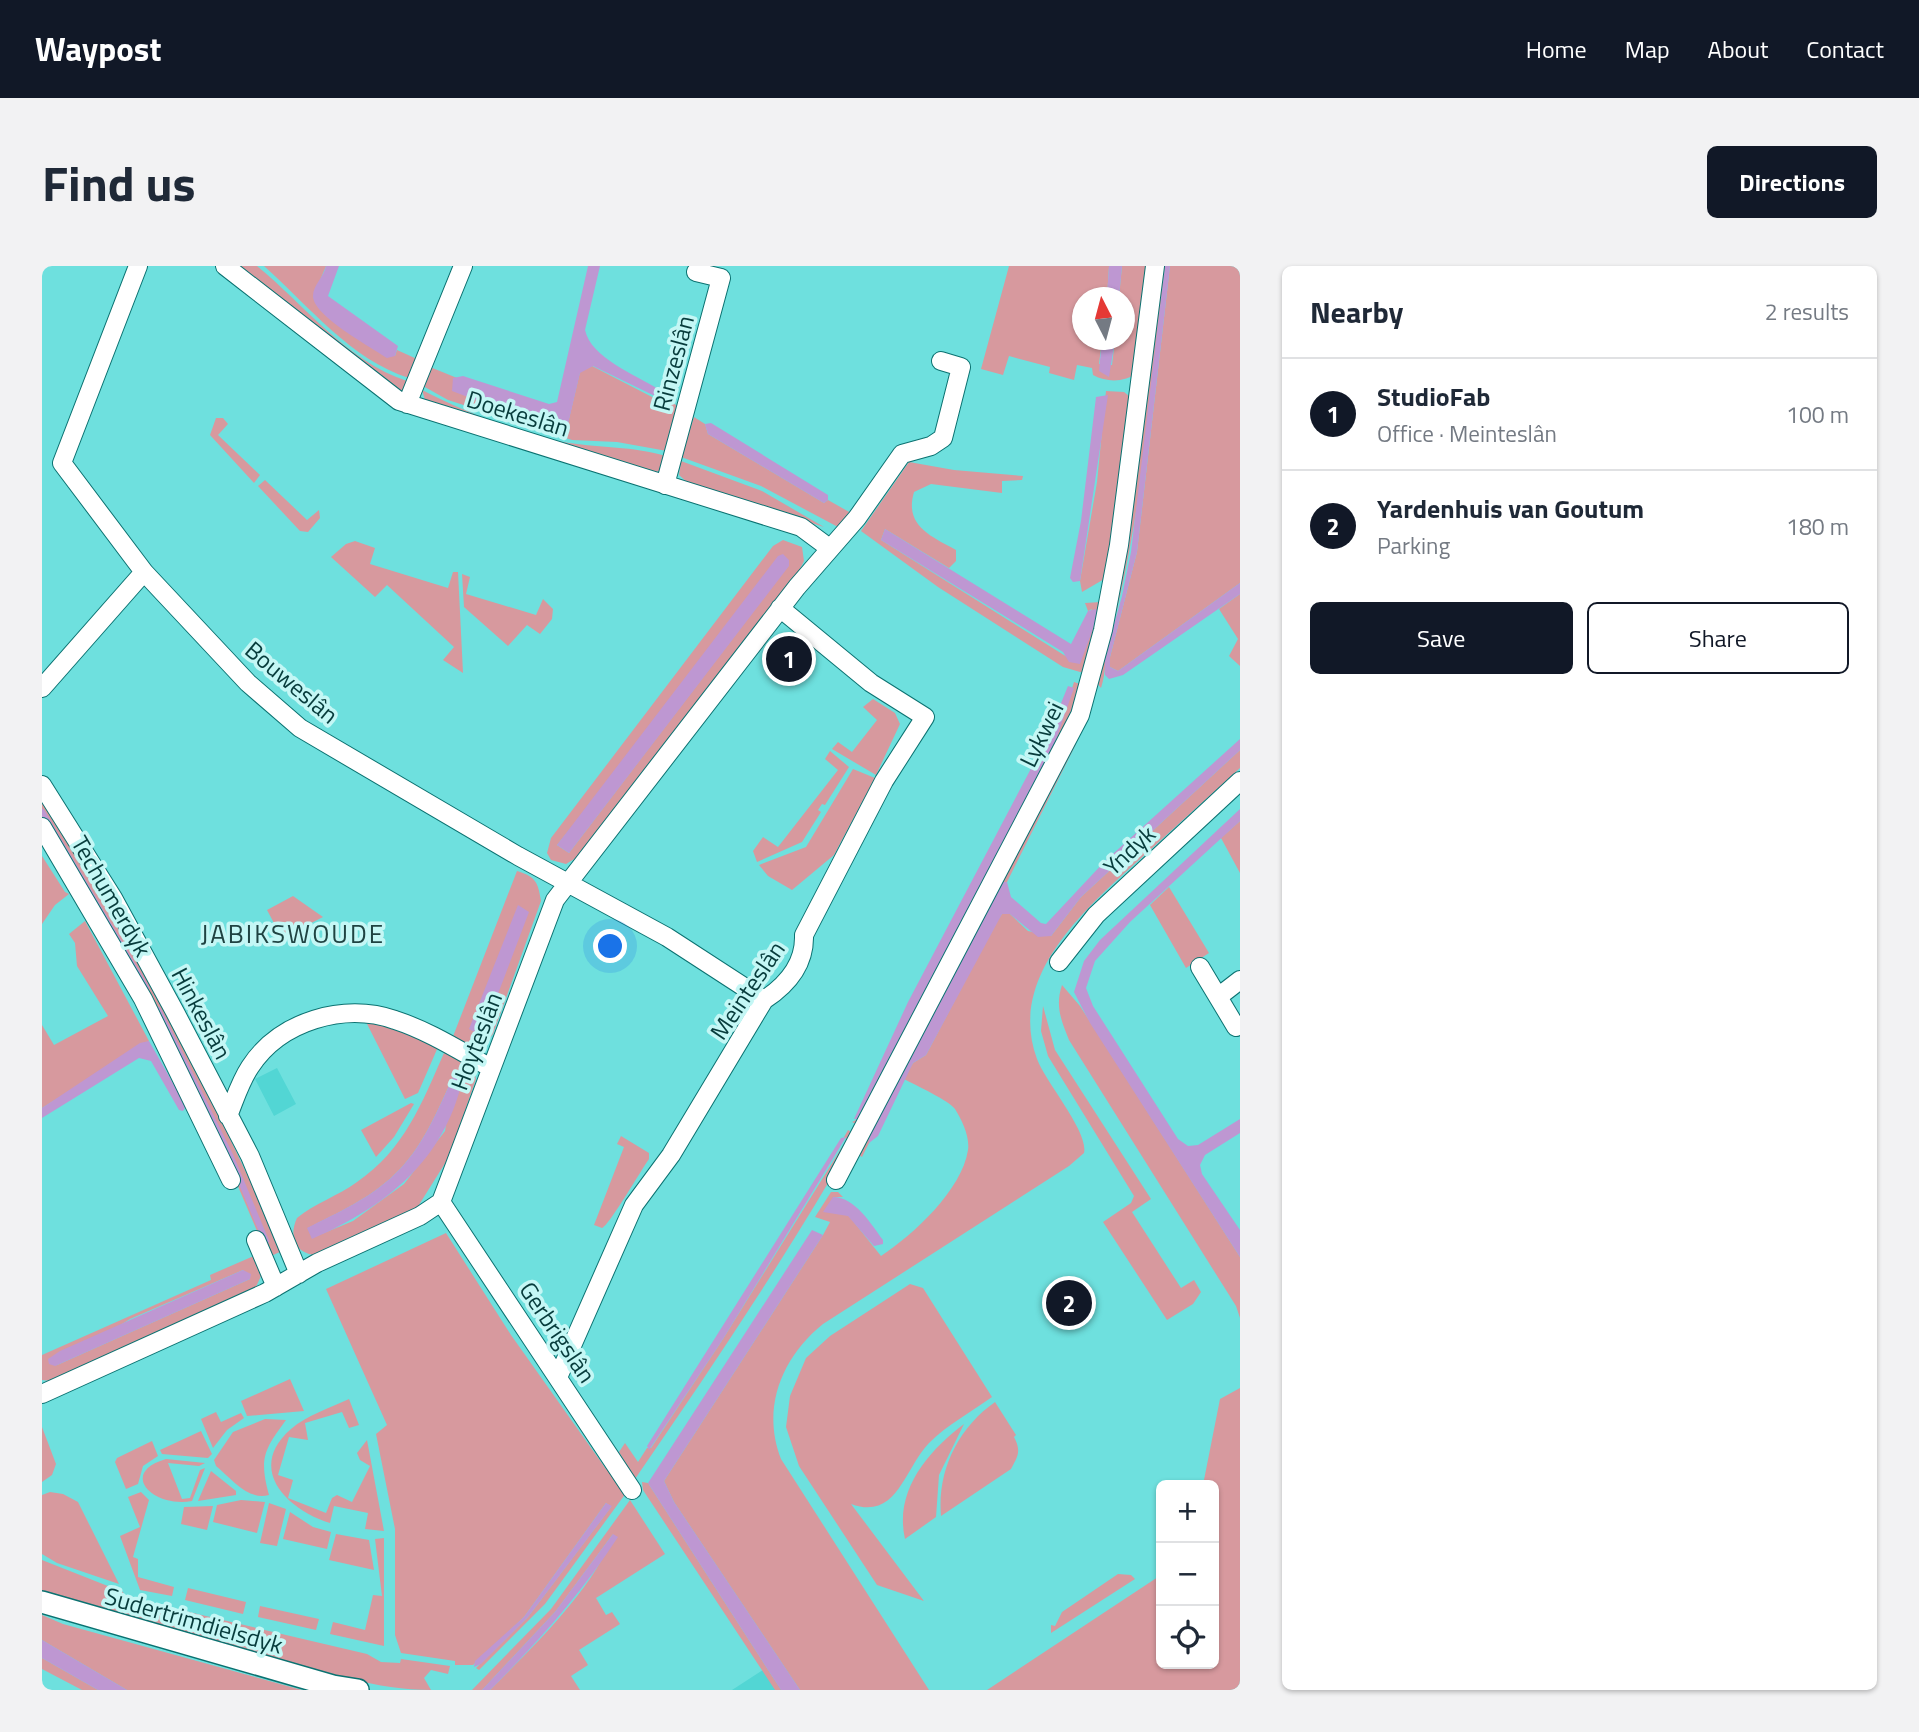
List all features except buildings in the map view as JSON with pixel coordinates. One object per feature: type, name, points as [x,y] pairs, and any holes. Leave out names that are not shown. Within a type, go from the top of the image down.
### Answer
[{"type":"street","name":"Bouweslân","points":[[138,266],[62,463],[144,572],[248,683],[300,727],[567,884],[667,937],[764,1000]]},
{"type":"street","name":"Doekeslân","points":[[225,266],[407,404],[801,527],[828,547]]},
{"type":"street","points":[[407,404],[463,266]]},
{"type":"street","name":"Lykwei","points":[[836,1180],[1080,715],[1104,630],[1119,545],[1154,266]]},
{"type":"street","name":"Rinzeslân","points":[[665,485],[721,278],[696,272]]},
{"type":"street","name":"Hoyteslân","points":[[441,1202],[555,900],[828,547],[857,518],[902,454],[931,446],[943,438],[961,367],[941,361]]},
{"type":"street","points":[[42,688],[144,572]]},
{"type":"street","name":"Meinteslân","points":[[559,1375],[634,1205],[671,1154],[764,1000],[785,986],[805,951],[804,935],[884,781],[925,717],[871,683],[780,608]]},
{"type":"street","name":"Yndyk","points":[[1059,962],[1096,915],[1240,781]]},
{"type":"street","name":"Hinkeslân","points":[[42,785],[113,898],[229,1116],[250,1156],[299,1274]]},
{"type":"street","name":"Techumerdyk","points":[[42,827],[143,999],[231,1180]]},
{"type":"street","points":[[1200,967],[1236,1027]]},
{"type":"street","points":[[1217,997],[1240,980]]},
{"type":"street","points":[[229,1116],[243,1079],[261,1054],[290,1031],[331,1015],[370,1014],[396,1020],[491,1068]]},
{"type":"street","points":[[42,1394],[275,1287],[420,1216],[441,1202]]},
{"type":"street","name":"Gerbrigslân","points":[[441,1202],[559,1375],[632,1490]]},
{"type":"street","points":[[256,1240],[275,1287]]},
{"type":"street","name":"Sudertrimdielsdyk","points":[[42,1602],[337,1688],[358,1690]]},
{"type":"shaded area","points":[[239,266],[257,266],[345,346],[385,372],[407,381],[402,392]]},
{"type":"shaded area","points":[[264,266],[326,266],[313,297],[395,356],[397,350],[417,359],[409,378],[388,370],[349,345]]},
{"type":"shaded area","points":[[326,266],[339,266],[328,296],[398,346],[395,356],[387,358],[322,313],[313,292]]},
{"type":"shaded area","points":[[588,266],[600,266],[585,330],[589,340],[605,357],[658,389],[657,397],[593,366],[580,373],[568,424],[562,428],[510,413],[452,391],[453,378],[463,376],[549,404],[557,402]]},
{"type":"shaded area","points":[[1009,266],[1109,266],[1108,287],[1072,287],[1072,350],[1101,350],[1099,364],[1112,365],[1114,350],[1135,350],[1135,287],[1120,287],[1122,266],[1150,266],[1138,373],[1122,380],[1110,380],[1093,375],[1092,368],[1077,365],[1074,380],[1049,373],[1050,367],[1009,356],[1003,375],[981,369]]},
{"type":"shaded area","points":[[1109,266],[1122,266],[1120,287],[1108,287]]},
{"type":"shaded area","points":[[1158,266],[1165,266],[1138,502],[1101,688],[1096,682]]},
{"type":"shaded area","points":[[1165,266],[1170,266],[1137,552],[1110,657],[1110,667],[1118,671],[1240,583],[1240,594],[1123,675],[1109,679],[1105,675],[1105,657],[1131,552]]},
{"type":"shaded area","points":[[1170,266],[1240,266],[1240,583],[1118,671],[1110,667],[1110,657],[1137,552]]},
{"type":"shaded area","points":[[1101,350],[1113,350],[1109,377],[1099,371]]},
{"type":"shaded area","points":[[592,366],[654,398],[659,394],[676,405],[678,410],[667,451],[617,442],[572,440],[448,400],[423,386],[430,367],[568,423],[580,372]]},
{"type":"shaded area","points":[[422,390],[456,406],[494,422],[425,400]]},
{"type":"shaded area","points":[[1106,391],[1124,392],[1135,401],[1106,578],[1082,592],[1080,581],[1097,482]]},
{"type":"shaded area","points":[[1108,395],[1080,581],[1073,582],[1070,578],[1081,521],[1096,397]]},
{"type":"shaded area","points":[[694,417],[705,424],[708,434],[824,503],[828,500],[851,513],[838,527],[761,486],[681,457]]},
{"type":"shaded area","points":[[216,418],[223,418],[228,424],[218,435],[260,475],[254,483],[210,435]]},
{"type":"shaded area","points":[[711,423],[828,495],[828,500],[824,503],[708,434],[705,424]]},
{"type":"shaded area","points":[[541,437],[666,456],[662,469],[655,473]]},
{"type":"shaded area","points":[[681,461],[762,491],[824,527],[688,483],[679,475]]},
{"type":"shaded area","points":[[909,462],[954,470],[1023,476],[1022,480],[1002,481],[1002,493],[931,484],[914,492],[912,504],[916,522],[929,534],[956,550],[956,561],[949,568],[885,529],[881,540],[1067,657],[1092,609],[1088,611],[1085,603],[1101,602],[1087,674],[1063,667],[938,587],[861,531]]},
{"type":"shaded area","points":[[265,480],[307,520],[319,510],[320,518],[308,532],[300,531],[258,486]]},
{"type":"shaded area","points":[[885,529],[1071,644],[1088,611],[1096,609],[1098,615],[1080,664],[1069,662],[1063,652],[881,540]]},
{"type":"shaded area","points":[[783,540],[802,547],[804,561],[800,569],[576,858],[566,864],[551,860],[547,853],[551,838],[773,546]],"holes":[[[789,560],[788,566],[569,853],[557,845]]]},
{"type":"shaded area","points":[[355,541],[375,548],[370,564],[448,588],[453,572],[458,572],[463,673],[443,660],[454,647],[387,585],[375,597],[331,557],[346,544]]},
{"type":"shaded area","points":[[783,554],[789,560],[789,566],[569,853],[557,845],[778,556]]},
{"type":"shaded area","points":[[462,574],[470,577],[466,594],[536,615],[543,599],[553,609],[552,619],[540,634],[527,625],[508,646],[464,607]]},
{"type":"shaded area","points":[[1240,594],[1240,666],[1229,656],[1238,639],[1219,609]]},
{"type":"shaded area","points":[[1074,682],[1080,684],[1075,712],[860,1126],[852,1122],[858,1119],[1053,748]]},
{"type":"shaded area","points":[[1068,686],[1074,688],[1053,748],[857,1119],[854,1119],[908,1002],[1046,740]]},
{"type":"shaded area","points":[[873,699],[895,713],[900,724],[876,775],[832,749],[838,742],[852,752],[877,720],[863,707]]},
{"type":"shaded area","points":[[1240,739],[1240,750],[1081,897],[1051,936],[1038,937],[1010,914],[1002,914],[926,1055],[913,1063],[878,1136],[869,1143],[868,1136],[1001,882],[1007,882],[1011,897],[1041,923],[1046,924],[1105,861]]},
{"type":"shaded area","points":[[1073,743],[1076,744],[1007,882],[1001,882],[862,1157],[858,1154]]},
{"type":"shaded area","points":[[1240,750],[1240,768],[1103,893],[1060,942],[1044,969],[1033,997],[1030,1027],[1037,1059],[1074,1120],[1084,1144],[1084,1153],[1069,1166],[823,1324],[796,1352],[786,1368],[779,1385],[773,1421],[781,1459],[929,1690],[800,1690],[674,1502],[664,1481],[823,1235],[830,1222],[815,1217],[831,1192],[838,1192],[843,1197],[833,1197],[838,1212],[849,1216],[881,1256],[921,1224],[946,1196],[956,1180],[968,1150],[967,1134],[960,1118],[955,1109],[946,1102],[904,1079],[913,1063],[926,1055],[1002,914],[1010,914],[1028,931],[1051,936],[1081,897]]},
{"type":"shaded area","points":[[830,751],[849,767],[825,805],[822,804],[818,810],[821,812],[802,842],[757,862],[753,851],[763,837],[778,847],[838,770],[825,759]]},
{"type":"shaded area","points":[[853,769],[875,778],[834,855],[792,890],[768,876],[759,865],[806,847]]},
{"type":"shaded area","points":[[42,801],[109,910],[171,1022],[282,1251],[271,1256],[263,1245],[237,1184],[42,819]]},
{"type":"shaded area","points":[[1240,809],[1240,821],[1130,922],[1095,961],[1086,988],[1093,1006],[1178,1139],[1188,1146],[1198,1145],[1240,1119],[1240,1133],[1205,1155],[1200,1165],[1202,1174],[1240,1230],[1240,1257],[1090,1023],[1074,992],[1084,961],[1100,940]]},
{"type":"shaded area","points":[[1240,821],[1240,873],[1221,838]]},
{"type":"shaded area","points":[[42,856],[65,892],[69,894],[55,905],[42,924]]},
{"type":"shaded area","points":[[517,871],[535,881],[541,901],[493,1034],[481,1049],[452,1039]]},
{"type":"shaded area","points":[[1169,887],[1209,953],[1186,968],[1150,905]]},
{"type":"shaded area","points":[[293,896],[323,917],[282,938],[267,910]]},
{"type":"shaded area","points":[[518,905],[529,912],[482,1036],[469,1029]]},
{"type":"shaded area","points":[[85,921],[149,1041],[42,1108],[42,1025],[54,1045],[108,1016],[77,966],[75,943],[69,934]]},
{"type":"shaded area","points":[[1062,985],[1080,1006],[1240,1257],[1240,1318],[1236,1306],[1069,1040],[1059,1006]]},
{"type":"shaded area","points":[[1043,1006],[1055,1050],[1151,1199],[1132,1212],[1181,1288],[1194,1280],[1201,1292],[1193,1304],[1167,1320],[1103,1222],[1131,1203],[1134,1196],[1048,1056],[1041,1031]]},
{"type":"shaded area","points":[[364,1018],[381,1021],[438,1047],[418,1093],[405,1099]]},
{"type":"shaded area","points":[[149,1041],[186,1106],[183,1111],[179,1110],[151,1061],[139,1058],[42,1118],[42,1108],[140,1043]]},
{"type":"shaded area","points":[[444,1053],[472,1064],[476,1079],[449,1157],[417,1208],[313,1255],[301,1250],[295,1242],[293,1231],[297,1218],[357,1182],[387,1155],[410,1124]],"holes":[[[453,1077],[445,1131],[404,1184],[353,1221],[312,1238],[308,1228],[365,1198],[386,1183],[405,1164],[428,1128]]]},
{"type":"shaded area","points":[[277,1068],[296,1104],[274,1116],[255,1079]]},
{"type":"shaded area","points":[[453,1077],[463,1078],[454,1107],[442,1134],[427,1157],[388,1195],[365,1212],[312,1239],[307,1228],[365,1198],[386,1183],[405,1164],[428,1128]]},
{"type":"shaded area","points":[[411,1103],[414,1104],[394,1137],[376,1157],[361,1130]]},
{"type":"shaded area","points":[[848,1130],[856,1135],[804,1223],[635,1479],[619,1452],[625,1443],[638,1462],[647,1448],[651,1448],[723,1339],[847,1139],[844,1137]]},
{"type":"shaded area","points":[[621,1136],[649,1153],[649,1159],[602,1228],[594,1225],[624,1147],[617,1144]]},
{"type":"shaded area","points":[[846,1137],[723,1339],[649,1450],[647,1446],[841,1138]]},
{"type":"shaded area","points":[[833,1197],[848,1201],[862,1212],[883,1240],[883,1244],[874,1246],[848,1216],[823,1212]]},
{"type":"shaded area","points":[[812,1230],[823,1235],[664,1481],[674,1502],[800,1690],[781,1690],[648,1483]]},
{"type":"shaded area","points":[[446,1233],[511,1335],[606,1469],[609,1466],[626,1493],[545,1604],[479,1670],[476,1668],[528,1617],[611,1507],[606,1503],[524,1617],[473,1665],[455,1665],[455,1661],[401,1653],[395,1635],[395,1529],[376,1434],[387,1425],[326,1289]]},
{"type":"shaded area","points":[[256,1255],[261,1276],[255,1289],[51,1381],[42,1380],[42,1355],[211,1280],[210,1275]],"holes":[[[243,1270],[250,1279],[55,1366],[130,1319]]]},
{"type":"shaded area","points":[[243,1270],[251,1274],[250,1279],[55,1366],[49,1364],[48,1359],[60,1351]]},
{"type":"shaded area","points":[[910,1284],[923,1288],[992,1397],[936,1436],[889,1499],[879,1505],[867,1507],[851,1504],[924,1601],[877,1585],[799,1466],[786,1427],[790,1396],[806,1358],[830,1336]]},
{"type":"shaded area","points":[[290,1379],[304,1411],[247,1416],[241,1401]]},
{"type":"shaded area","points":[[1240,1388],[1240,1690],[987,1690],[1156,1578],[1156,1669],[1219,1669],[1219,1480],[1204,1480],[1220,1399]]},
{"type":"shaded area","points":[[349,1399],[359,1425],[349,1428],[342,1412],[305,1423],[308,1440],[289,1437],[278,1475],[293,1480],[288,1498],[326,1513],[332,1498],[337,1495],[352,1502],[370,1466],[360,1460],[357,1453],[367,1440],[384,1531],[365,1529],[368,1513],[334,1506],[330,1523],[314,1517],[287,1498],[272,1473],[272,1459],[278,1444],[291,1429],[311,1416]]},
{"type":"shaded area","points":[[995,1402],[1016,1435],[1014,1437],[1018,1454],[1015,1461],[1011,1469],[941,1516],[943,1483],[953,1452],[970,1424]]},
{"type":"shaded area","points":[[216,1412],[221,1422],[241,1413],[244,1418],[227,1430],[213,1448],[201,1419]]},
{"type":"shaded area","points":[[265,1419],[286,1420],[268,1447],[264,1472],[269,1495],[261,1496],[241,1488],[216,1466],[214,1460],[233,1432]]},
{"type":"shaded area","points":[[964,1424],[939,1475],[936,1517],[905,1539],[903,1521],[909,1489],[938,1447]]},
{"type":"shaded area","points":[[42,1427],[56,1464],[52,1475],[42,1482]]},
{"type":"shaded area","points":[[201,1431],[212,1454],[208,1458],[162,1454],[160,1450]]},
{"type":"shaded area","points":[[152,1441],[158,1456],[143,1466],[138,1484],[126,1489],[115,1462],[117,1458]]},
{"type":"shaded area","points":[[166,1459],[205,1463],[199,1466],[168,1463],[182,1499],[190,1498],[200,1470],[205,1468],[192,1501],[165,1499],[146,1488],[144,1472]]},
{"type":"shaded area","points":[[211,1471],[236,1491],[236,1495],[198,1501]]},
{"type":"shaded area","points":[[642,1482],[648,1483],[781,1690],[775,1690],[643,1490]]},
{"type":"shaded area","points":[[50,1492],[63,1494],[78,1502],[119,1584],[57,1563],[42,1554],[42,1495]]},
{"type":"shaded area","points":[[141,1492],[149,1500],[133,1557],[138,1559],[138,1577],[174,1587],[172,1596],[140,1590],[120,1536],[140,1527],[128,1497]]},
{"type":"shaded area","points":[[241,1500],[265,1502],[257,1533],[213,1522],[217,1505]]},
{"type":"shaded area","points":[[630,1500],[665,1554],[596,1598],[606,1615],[612,1612],[620,1624],[579,1650],[588,1665],[571,1676],[580,1690],[490,1690],[542,1637],[577,1596],[593,1575],[613,1534],[555,1612],[482,1690],[472,1690],[551,1609]]},
{"type":"shaded area","points":[[269,1503],[286,1509],[277,1546],[260,1543]]},
{"type":"shaded area","points":[[606,1503],[612,1506],[528,1617],[481,1664],[474,1667],[475,1661],[524,1617]]},
{"type":"shaded area","points":[[213,1506],[207,1530],[181,1524],[184,1507]]},
{"type":"shaded area","points":[[290,1512],[313,1527],[331,1532],[327,1549],[283,1539]]},
{"type":"shaded area","points":[[336,1534],[369,1540],[374,1570],[329,1560]]},
{"type":"shaded area","points":[[613,1534],[618,1537],[558,1617],[490,1690],[482,1690],[555,1612]]},
{"type":"shaded area","points":[[384,1538],[384,1646],[330,1634],[333,1622],[365,1630],[373,1595],[382,1596],[375,1539]]},
{"type":"shaded area","points":[[42,1560],[123,1592],[125,1597],[367,1654],[381,1662],[400,1663],[401,1659],[450,1666],[448,1674],[431,1670],[424,1678],[431,1690],[371,1684],[157,1628],[42,1591]]},
{"type":"shaded area","points":[[1118,1574],[1131,1575],[1135,1579],[1051,1633],[1051,1625],[1055,1626],[1062,1612]]},
{"type":"shaded area","points":[[188,1588],[246,1602],[243,1614],[185,1600]]},
{"type":"shaded area","points":[[260,1606],[319,1619],[316,1630],[258,1617]]},
{"type":"shaded area","points":[[42,1615],[63,1624],[302,1690],[127,1690],[42,1640]]},
{"type":"shaded area","points":[[42,1640],[127,1690],[98,1690],[42,1658]]},
{"type":"shaded area","points":[[42,1658],[98,1690],[82,1690],[42,1669]]},
{"type":"shaded area","points":[[766,1668],[781,1690],[732,1690]]},
{"type":"waterway","points":[[42,812],[146,988]]},
{"type":"waterway","points":[[158,1010],[230,1155],[266,1241]]},
{"type":"place","name":"StudioFab","points":[[789,659]]},
{"type":"place","name":"Yardenhuis van Goutum","points":[[1069,1303]]},
{"type":"district","name":"JABIKSWOUDE","points":[[293,933]]}]
